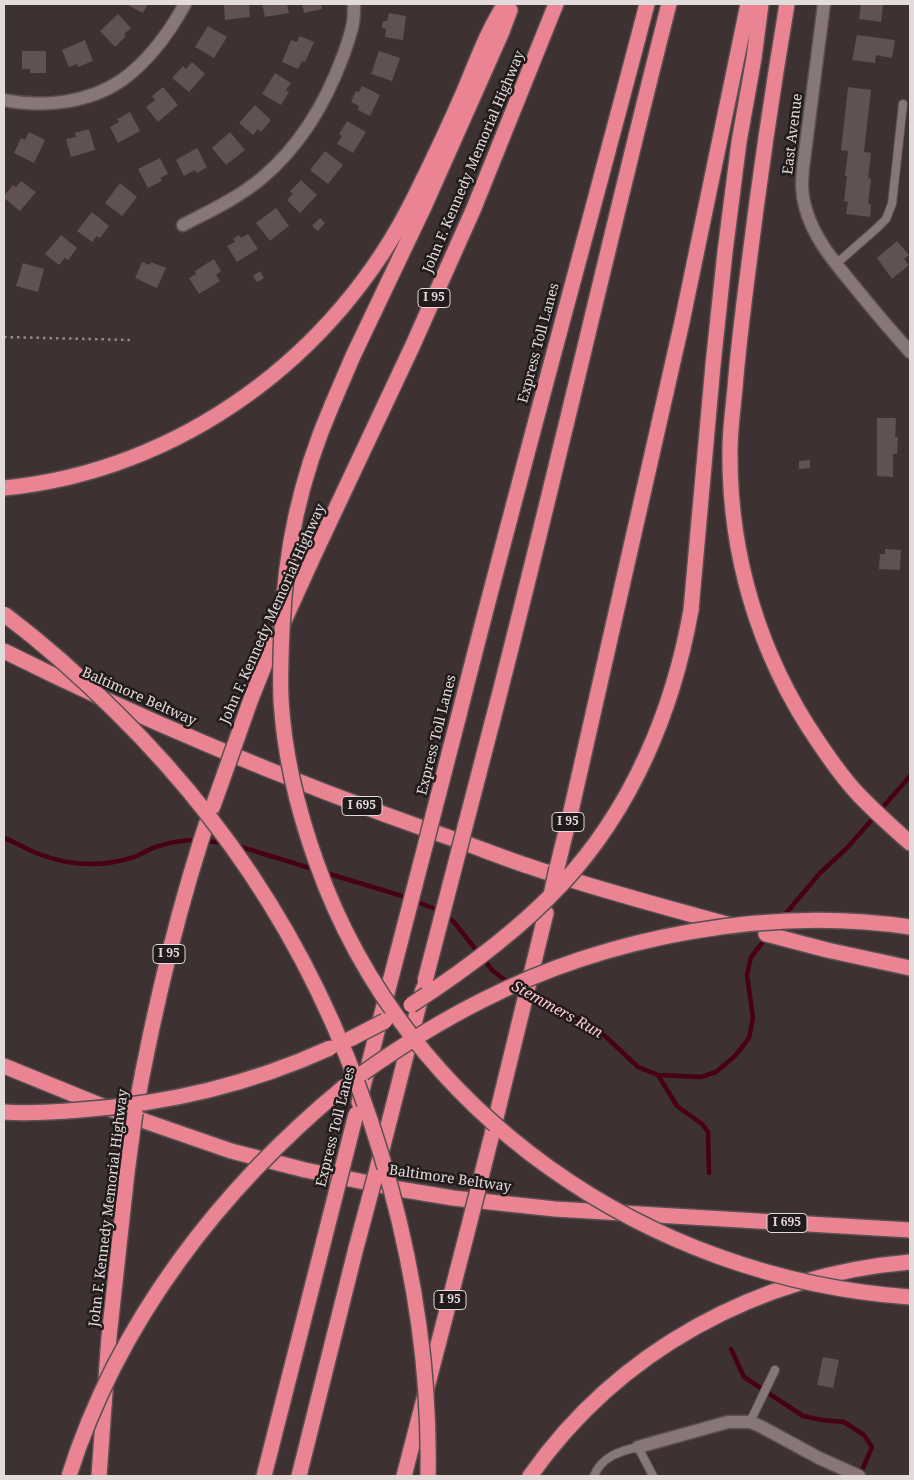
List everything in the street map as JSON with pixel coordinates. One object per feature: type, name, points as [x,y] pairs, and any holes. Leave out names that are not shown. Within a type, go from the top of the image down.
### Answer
[{"type":"highway","points":[[4,488],[40,483],[92,471],[166,443],[217,416],[246,396],[280,371],[315,338],[364,281],[400,225],[453,117],[491,29],[505,4]]},
{"type":"highway","points":[[511,4],[501,34],[424,207],[356,348],[317,440],[304,481],[288,555],[282,608],[281,701],[291,774],[310,846],[338,917],[363,963],[387,1003],[419,1046],[434,1065],[487,1119],[563,1178],[626,1216],[696,1249],[767,1273],[840,1290],[910,1298]]},
{"type":"highway","name":"John F. Kennedy Memorial Highway","points":[[100,1476],[110,1327],[131,1138],[145,1060],[168,958],[192,869],[230,756],[269,654],[471,216],[556,4]]},
{"type":"highway","name":"Express Toll Lanes","points":[[264,1476],[523,464],[647,4]]},
{"type":"highway","points":[[299,1476],[548,504],[669,4]]},
{"type":"highway","name":"I 95","points":[[404,1476],[467,1233],[579,777],[678,341],[748,4]]},
{"type":"highway","points":[[4,1112],[40,1113],[130,1106],[196,1094],[227,1086],[289,1065],[350,1039],[411,1006],[455,977],[510,933],[556,890],[584,858],[616,813],[642,766],[664,716],[679,666],[691,610],[712,365],[725,252],[739,142],[754,58],[761,4]]},
{"type":"highway","points":[[787,4],[763,149],[744,302],[731,428],[731,499],[743,575],[757,621],[782,681],[797,710],[847,782],[910,843]]},
{"type":"highway","points":[[4,614],[45,646],[94,690],[144,740],[183,783],[222,833],[257,883],[289,936],[319,993],[348,1057],[372,1123],[405,1244],[417,1309],[423,1364],[428,1476]]},
{"type":"highway","name":"Baltimore Beltway","points":[[4,651],[129,711],[258,766],[355,803],[534,868],[642,902],[747,929]]},
{"type":"highway","points":[[69,1476],[116,1361],[162,1286],[203,1229],[234,1192],[284,1140],[339,1092],[387,1056],[442,1021],[484,999],[560,966],[621,948],[713,928],[764,922],[830,920],[910,927]]},
{"type":"highway","points":[[766,934],[910,968]]},
{"type":"highway","name":"Baltimore Beltway","points":[[4,1066],[106,1108],[231,1151],[296,1168],[399,1189],[462,1199],[555,1209],[910,1230]]},
{"type":"highway","points":[[530,1476],[566,1431],[614,1384],[652,1354],[689,1331],[728,1310],[772,1291],[839,1272],[910,1262]]},
{"type":"street","points":[[4,100],[34,104],[73,100],[121,81],[146,59],[159,44],[172,27],[185,4]]},
{"type":"street","points":[[183,225],[240,195],[283,158],[302,135],[326,96],[338,70],[353,23],[354,4]]},
{"type":"street","name":"East Avenue","points":[[824,4],[803,168],[802,190],[805,206],[816,233],[836,264],[910,352]]},
{"type":"street","points":[[638,1447],[728,1422],[750,1422],[858,1476]]},
{"type":"lane","points":[[836,264],[886,219],[892,204],[903,104]]},
{"type":"lane","points":[[750,1422],[775,1370]]},
{"type":"lane","points":[[594,1476],[601,1464],[610,1457],[620,1451],[638,1447],[653,1476]]},
{"type":"path","points":[[4,337],[131,340]]},
{"type":"building","points":[[126,4],[148,4],[143,13]]},
{"type":"building","points":[[224,4],[249,4],[250,17],[225,20]]},
{"type":"building","points":[[262,4],[287,4],[289,13],[265,17]]},
{"type":"building","points":[[302,4],[321,4],[322,9],[304,13]]},
{"type":"building","points":[[861,4],[883,4],[881,22],[859,19]]},
{"type":"building","points":[[389,13],[406,16],[403,40],[385,37],[386,29],[382,28],[383,21],[387,21]]},
{"type":"building","points":[[118,14],[131,28],[115,47],[100,31]]},
{"type":"building","points":[[208,26],[227,37],[214,58],[195,47]]},
{"type":"building","points":[[857,35],[895,40],[892,58],[876,55],[875,63],[852,60]]},
{"type":"building","points":[[300,36],[314,42],[305,62],[302,61],[298,69],[282,62],[291,40],[297,42]]},
{"type":"building","points":[[85,40],[93,61],[78,67],[77,64],[69,67],[62,50]]},
{"type":"building","points":[[22,51],[46,51],[46,73],[30,73],[30,69],[22,69]]},
{"type":"building","points":[[379,51],[400,58],[392,81],[371,74]]},
{"type":"building","points":[[192,62],[205,74],[189,92],[172,78],[183,66],[186,69]]},
{"type":"building","points":[[275,73],[291,83],[286,90],[289,92],[281,105],[262,94]]},
{"type":"building","points":[[362,86],[380,95],[370,116],[358,110],[359,106],[351,102],[356,91],[359,92]]},
{"type":"building","points":[[163,87],[178,105],[158,122],[146,107],[155,100],[152,96]]},
{"type":"building","points":[[848,87],[871,90],[864,152],[871,153],[868,178],[871,179],[868,204],[871,204],[870,217],[846,214],[848,202],[844,201],[848,151],[841,150]]},
{"type":"building","points":[[255,105],[271,120],[261,132],[258,129],[253,135],[239,123]]},
{"type":"building","points":[[130,112],[140,131],[118,143],[110,127],[119,122],[117,119]]},
{"type":"building","points":[[347,121],[366,132],[353,153],[337,144],[342,136],[339,134]]},
{"type":"building","points":[[89,129],[95,150],[71,157],[66,139],[76,137],[75,133]]},
{"type":"building","points":[[29,132],[45,140],[34,163],[14,153],[21,138],[25,140]]},
{"type":"building","points":[[230,132],[245,150],[226,165],[212,148]]},
{"type":"building","points":[[197,148],[207,167],[197,173],[195,170],[184,176],[176,160]]},
{"type":"building","points":[[325,151],[343,165],[328,184],[310,170]]},
{"type":"building","points":[[160,158],[168,174],[160,178],[162,181],[148,188],[138,169]]},
{"type":"building","points":[[301,180],[317,195],[300,213],[287,200],[293,194],[290,191]]},
{"type":"building","points":[[21,181],[36,192],[20,211],[4,196],[13,185],[16,187]]},
{"type":"building","points":[[120,183],[137,197],[122,216],[105,203]]},
{"type":"building","points":[[276,208],[289,226],[270,241],[256,223]]},
{"type":"building","points":[[92,212],[109,226],[100,238],[97,236],[92,242],[77,231]]},
{"type":"building","points":[[320,218],[325,223],[318,231],[312,226]]},
{"type":"building","points":[[248,234],[258,249],[237,262],[227,246],[235,242],[233,239],[239,235],[241,238]]},
{"type":"building","points":[[61,235],[77,248],[68,260],[65,258],[59,265],[45,254]]},
{"type":"building","points":[[897,241],[909,255],[904,259],[909,265],[892,279],[877,258]]},
{"type":"building","points":[[214,259],[221,271],[216,275],[220,281],[199,294],[189,278],[196,274],[195,271]]},
{"type":"building","points":[[142,262],[150,265],[151,262],[166,268],[157,288],[135,278]]},
{"type":"building","points":[[23,263],[44,269],[38,292],[16,286]]},
{"type":"building","points":[[260,271],[264,278],[257,282],[253,276]]},
{"type":"building","points":[[877,418],[896,418],[895,437],[898,437],[897,454],[893,454],[893,477],[877,476]]},
{"type":"building","points":[[810,460],[810,468],[799,469],[799,461]]},
{"type":"building","points":[[885,549],[901,550],[900,570],[879,569],[880,554],[885,554]]},
{"type":"building","points":[[823,1357],[839,1360],[833,1388],[817,1385]]},
{"type":"waterway","name":"Stemmers Run","points":[[782,918],[820,873],[848,847],[910,776]]},
{"type":"waterway","name":"Stemmers Run","points":[[4,838],[51,858],[86,864],[122,860],[164,845],[197,840]]},
{"type":"waterway","name":"Stemmers Run","points":[[205,841],[225,843]]},
{"type":"waterway","name":"Stemmers Run","points":[[235,845],[316,870]]},
{"type":"waterway","name":"Stemmers Run","points":[[326,873],[399,895],[438,910],[454,922],[492,970],[510,984]]},
{"type":"waterway","name":"Stemmers Run","points":[[528,997],[560,1013],[580,1019],[605,1036],[638,1067],[658,1075],[701,1077],[716,1072],[735,1056],[749,1038],[753,1018],[747,975],[751,957],[766,938]]},
{"type":"waterway","points":[[658,1075],[677,1106],[702,1124],[708,1132],[709,1173]]},
{"type":"waterway","points":[[731,1349],[744,1377],[803,1416],[844,1422],[864,1435],[872,1447],[860,1475]]}]
